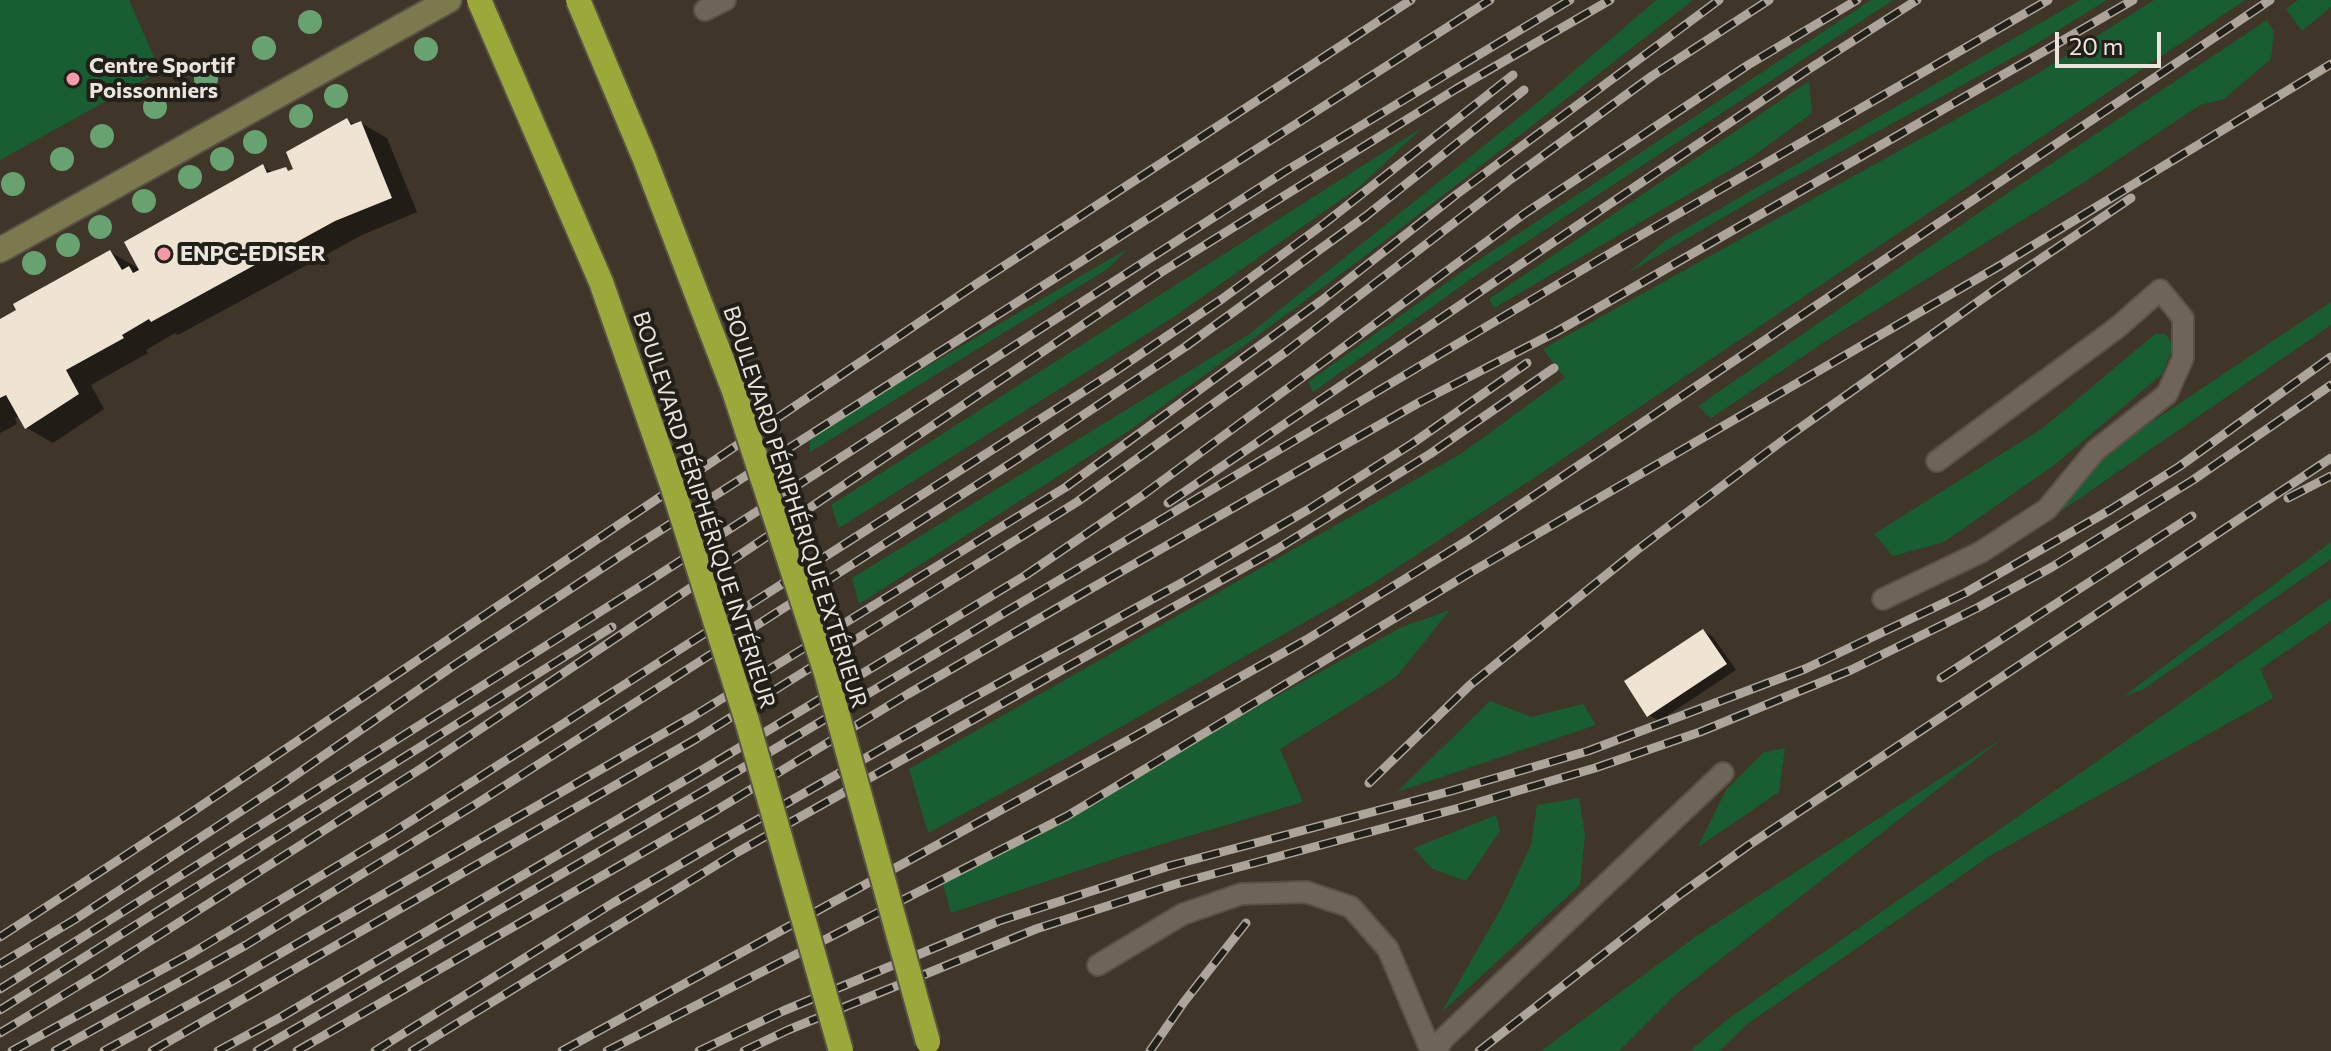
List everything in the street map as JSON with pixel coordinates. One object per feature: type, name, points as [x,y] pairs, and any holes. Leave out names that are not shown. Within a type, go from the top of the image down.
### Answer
[{"type":"highway","name":"BOULEVARD PÉRIPHÉRIQUE INTÉRIEUR","points":[[479,0],[601,282],[673,488],[747,721],[841,1051]]},
{"type":"highway","name":"BOULEVARD PÉRIPHÉRIQUE EXTÉRIEUR","points":[[578,0],[644,157],[734,391],[826,673],[928,1042]]},
{"type":"street","points":[[0,250],[449,0]]},
{"type":"lane","points":[[705,10],[725,0]]},
{"type":"lane","points":[[1883,599],[1981,552],[2047,509],[2095,451],[2167,394],[2183,358],[2183,318],[2160,290],[2118,327],[1937,461]]},
{"type":"lane","points":[[1437,1051],[1442,1040],[1723,773]]},
{"type":"lane","points":[[1098,965],[1183,914],[1241,894],[1306,892],[1351,907],[1388,949],[1431,1051]]},
{"type":"green space","name":"Centre Sportif Poissonniers","points":[[0,0],[129,0],[160,71],[0,160]]},
{"type":"green space","points":[[1656,0],[1693,0],[1369,253],[1133,428],[859,604],[852,578],[1248,335],[1537,103]]},
{"type":"green space","points":[[1871,0],[1893,0],[1478,274],[1313,392],[1308,382],[1474,263]]},
{"type":"green space","points":[[2080,0],[2107,0],[2021,53],[1765,193],[1628,273],[1666,240]]},
{"type":"green space","points":[[2154,0],[2245,0],[1372,584],[928,833],[909,769],[1462,453],[1565,378],[1543,349],[2037,74]]},
{"type":"green space","points":[[2298,0],[2331,0],[2331,7],[2302,31],[2286,9]]},
{"type":"green space","points":[[2267,20],[2274,32],[2271,59],[2224,99],[2200,105],[2086,181],[1832,337],[1711,418],[1698,406],[2018,186]]},
{"type":"green space","points":[[1809,81],[1812,113],[1752,157],[1494,308],[1489,299]]},
{"type":"green space","points":[[1423,127],[1359,187],[1175,316],[839,528],[831,505]]},
{"type":"green space","points":[[1127,249],[1109,268],[810,452],[810,435]]},
{"type":"green space","points":[[2331,302],[2331,325],[2061,511],[2092,462]]},
{"type":"green space","points":[[2155,334],[2166,334],[2173,347],[2162,374],[2057,463],[1944,542],[1893,556],[1874,534],[2043,428]]},
{"type":"green space","points":[[2331,542],[2331,559],[2142,690],[2124,696]]},
{"type":"green space","points":[[2331,598],[2331,621],[2260,669],[2273,698],[1988,857],[1746,1025],[1719,1051],[1690,1051],[1728,1019]]},
{"type":"green space","points":[[1450,610],[1396,677],[1280,749],[1303,802],[1129,854],[951,913],[942,880],[1402,627]]},
{"type":"green space","points":[[1490,701],[1531,717],[1583,704],[1596,725],[1397,792]]},
{"type":"green space","points":[[2003,738],[1676,994],[1619,1051],[1541,1051],[1695,937]]},
{"type":"green space","points":[[1785,748],[1779,792],[1698,847],[1726,790],[1764,752]]},
{"type":"green space","points":[[1579,798],[1585,835],[1580,885],[1441,1013],[1502,907],[1531,845],[1537,805]]},
{"type":"green space","points":[[1496,815],[1500,831],[1466,881],[1431,868],[1414,848]]},
{"type":"building","points":[[347,118],[351,125],[361,121],[392,198],[335,221],[151,322],[149,319],[122,335],[124,338],[66,370],[79,394],[25,429],[6,395],[0,398],[0,319],[16,310],[13,304],[110,250],[122,270],[129,266],[133,273],[139,270],[124,242],[263,164],[267,173],[286,167],[288,171],[293,169],[286,152]]},
{"type":"building","points":[[1703,629],[1727,664],[1647,717],[1624,681]]},
{"type":"railway","points":[[0,937],[189,814],[978,283],[1411,0]]},
{"type":"railway","points":[[0,964],[74,920],[281,785],[453,666],[625,553],[1490,0]]},
{"type":"railway","points":[[0,989],[649,581],[1284,172],[1570,0]]},
{"type":"railway","points":[[0,1033],[422,768],[1160,273],[1456,89],[1610,0]]},
{"type":"railway","points":[[104,1051],[227,984],[692,717],[1066,487],[1321,301],[1457,194],[1719,0]]},
{"type":"railway","points":[[152,1051],[696,739],[1077,502],[1287,351],[1511,179],[1652,76],[1769,0]]},
{"type":"railway","points":[[218,1051],[704,769],[1026,575],[1143,495],[1524,214],[1748,65],[1857,0]]},
{"type":"railway","points":[[1168,503],[1806,71],[1917,0]]},
{"type":"railway","points":[[257,1051],[714,785],[1624,245],[2048,0]]},
{"type":"railway","points":[[297,1051],[715,811],[908,694],[1092,588],[1420,402],[1556,332],[2133,0]]},
{"type":"railway","points":[[562,1051],[1306,640],[1468,540],[2270,0]]},
{"type":"railway","points":[[607,1051],[1067,816],[1468,574],[2001,265],[2331,64]]},
{"type":"railway","points":[[12,1051],[192,953],[392,833],[1111,374],[1222,299],[1325,223],[1513,75]]},
{"type":"railway","points":[[55,1051],[246,945],[473,806],[1016,460],[1185,347],[1366,216],[1524,90]]},
{"type":"railway","points":[[1369,783],[1470,685],[1637,550],[1786,438],[2131,198]]},
{"type":"railway","points":[[699,1051],[783,1011],[999,921],[1169,866],[1588,751],[1805,669],[1965,593],[2110,510],[2180,466],[2331,357]]},
{"type":"railway","points":[[375,1051],[613,903],[1309,509],[1413,443],[1527,363]]},
{"type":"railway","points":[[412,1051],[736,853],[1277,549],[1430,454],[1554,368]]},
{"type":"railway","points":[[744,1051],[788,1030],[1036,929],[1176,884],[1595,768],[1700,732],[1851,670],[2052,567],[2193,480],[2331,385]]},
{"type":"railway","points":[[1479,1051],[1682,893],[1749,845],[2331,458]]},
{"type":"railway","points":[[2288,498],[2331,476]]},
{"type":"railway","points":[[1941,678],[2192,516]]},
{"type":"railway","points":[[0,1010],[612,627]]},
{"type":"railway","points":[[1150,1051],[1246,923]]},
{"type":"place","name":"Centre Sportif Poissonniers","points":[[73,79]]},
{"type":"place","name":"ENPC-EDISER","points":[[164,254]]}]
